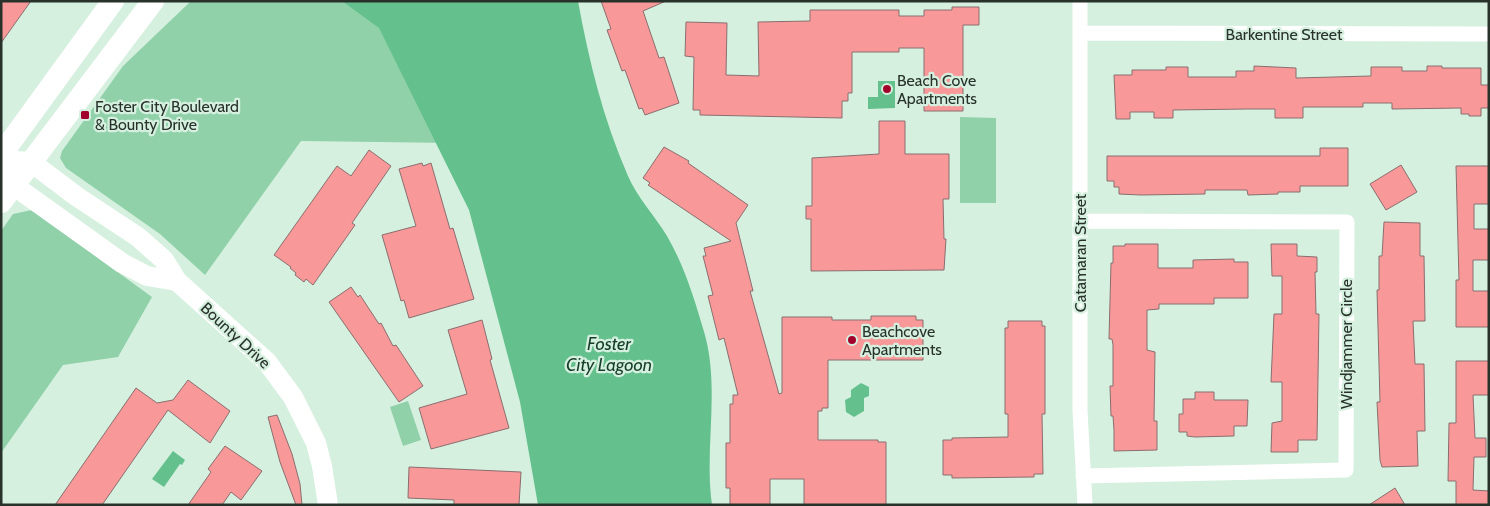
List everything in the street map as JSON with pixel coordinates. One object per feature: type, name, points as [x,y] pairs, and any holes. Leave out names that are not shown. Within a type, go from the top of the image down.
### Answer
[{"type":"main road","points":[[1,155],[113,1]]},
{"type":"main road","points":[[7,194],[153,1]]},
{"type":"street","name":"Catamaran Street","points":[[1080,1],[1080,221],[1085,505]]},
{"type":"street","name":"Barkentine Street","points":[[1080,33],[1489,34]]},
{"type":"street","points":[[1,160],[31,162]]},
{"type":"street","name":"Bounty Drive","points":[[31,162],[76,196],[138,237],[164,260],[177,281],[267,362],[293,397],[316,442],[328,505]]},
{"type":"street","points":[[1,165],[7,194],[122,263],[148,276],[177,281]]},
{"type":"street","name":"Windjammer Circle","points":[[1080,221],[1347,222],[1346,470],[1083,476]]},
{"type":"shaded area","points":[[191,1],[357,1],[380,23],[454,143],[301,141],[205,275],[160,234],[66,168],[60,158],[62,151],[123,66]]},
{"type":"shaded area","points":[[960,117],[996,118],[996,203],[960,203]]},
{"type":"shaded area","points":[[32,210],[152,297],[118,357],[63,365],[1,453],[1,231],[13,214]]},
{"type":"shaded area","points":[[408,401],[421,440],[403,446],[390,407]]},
{"type":"water","name":"Foster City Lagoon","points":[[342,1],[578,1],[598,90],[619,155],[632,184],[667,236],[679,260],[705,335],[709,356],[712,399],[710,484],[712,505],[538,505],[520,402],[469,210],[379,28]]},
{"type":"water","name":"Beach Cove Apartments","points":[[878,81],[895,81],[895,108],[868,109],[868,97],[878,97]]},
{"type":"water","points":[[861,383],[869,387],[869,396],[864,398],[864,411],[854,417],[846,412],[845,400],[851,397],[851,390]]},
{"type":"water","points":[[173,451],[185,460],[164,487],[152,479]]},
{"type":"building","points":[[1,1],[31,1],[1,43]]},
{"type":"building","points":[[601,1],[666,1],[643,11],[659,58],[664,57],[679,103],[645,115],[642,108],[639,109],[625,70],[622,71],[607,30],[611,29]]},
{"type":"building","points":[[952,7],[979,7],[979,25],[963,25],[963,111],[924,111],[924,48],[899,48],[899,52],[852,52],[852,93],[848,93],[848,101],[842,101],[842,118],[700,115],[700,110],[693,110],[694,57],[685,56],[686,22],[727,23],[726,75],[759,76],[758,22],[810,21],[810,10],[899,10],[899,16],[924,16],[924,10],[952,10]]},
{"type":"building","points":[[1254,66],[1296,68],[1296,78],[1371,76],[1371,67],[1402,67],[1402,71],[1427,71],[1427,66],[1481,68],[1481,85],[1489,85],[1489,108],[1481,108],[1481,116],[1469,116],[1469,114],[1461,114],[1461,108],[1392,109],[1392,103],[1363,103],[1363,107],[1303,107],[1303,118],[1275,118],[1275,109],[1248,109],[1173,110],[1173,118],[1154,118],[1154,112],[1130,112],[1130,119],[1116,119],[1114,75],[1132,75],[1132,70],[1166,70],[1166,67],[1188,67],[1188,77],[1236,77],[1236,71],[1254,71]]},
{"type":"building","points":[[879,121],[905,121],[905,154],[949,154],[949,199],[943,199],[944,239],[946,239],[944,270],[811,271],[811,219],[806,219],[806,206],[812,206],[812,158],[879,154]]},
{"type":"building","points":[[664,147],[689,161],[688,163],[748,205],[736,223],[753,291],[750,291],[779,394],[782,393],[782,317],[832,317],[832,320],[871,320],[871,316],[916,316],[916,320],[923,320],[923,360],[828,360],[828,408],[822,408],[822,411],[818,411],[818,440],[878,440],[878,442],[886,442],[886,505],[804,505],[804,479],[770,479],[770,505],[730,505],[730,488],[726,488],[726,443],[730,443],[730,404],[733,404],[733,395],[738,395],[724,338],[719,340],[708,296],[713,295],[703,256],[706,256],[704,248],[731,241],[648,185],[650,183],[643,178]]},
{"type":"building","points":[[1320,148],[1348,148],[1348,186],[1300,186],[1300,192],[1278,192],[1278,194],[1248,195],[1247,190],[1205,190],[1205,194],[1141,195],[1119,194],[1119,187],[1114,187],[1114,181],[1107,181],[1107,156],[1320,156]]},
{"type":"building","points":[[369,150],[391,166],[352,223],[355,225],[313,285],[306,279],[304,282],[295,275],[296,273],[291,267],[274,255],[337,166],[351,176]]},
{"type":"building","points":[[422,163],[423,166],[431,163],[450,229],[453,228],[474,299],[409,318],[404,300],[401,301],[382,235],[416,226],[399,169]]},
{"type":"building","points":[[1401,165],[1417,192],[1386,210],[1370,184]]},
{"type":"building","points":[[1456,166],[1489,166],[1489,204],[1474,204],[1474,229],[1489,229],[1489,260],[1473,260],[1473,291],[1489,291],[1489,327],[1456,327],[1456,280],[1459,280]]},
{"type":"building","points":[[1384,222],[1420,223],[1420,256],[1424,256],[1425,321],[1413,321],[1415,364],[1424,364],[1425,431],[1417,431],[1418,466],[1382,467],[1380,460],[1377,402],[1380,402],[1377,290],[1379,290],[1379,256],[1382,256]]},
{"type":"building","points":[[1125,244],[1158,244],[1158,268],[1193,268],[1193,260],[1234,259],[1234,262],[1248,262],[1248,298],[1214,298],[1214,304],[1159,304],[1159,309],[1147,310],[1147,350],[1155,352],[1154,421],[1157,421],[1157,450],[1114,451],[1110,386],[1113,386],[1113,345],[1112,339],[1109,339],[1111,263],[1113,263],[1113,246],[1125,246]]},
{"type":"building","points":[[1271,244],[1297,244],[1297,256],[1317,257],[1317,272],[1315,272],[1316,314],[1319,314],[1317,440],[1298,440],[1298,452],[1271,452],[1272,423],[1282,421],[1282,382],[1271,382],[1274,314],[1282,314],[1282,276],[1272,276]]},
{"type":"building","points":[[351,287],[358,297],[360,295],[379,324],[381,323],[393,346],[396,345],[423,386],[399,402],[329,302]]},
{"type":"building","points":[[482,320],[492,359],[490,360],[509,428],[431,449],[419,408],[467,394],[448,330]]},
{"type":"building","points":[[1008,321],[1042,321],[1042,326],[1045,326],[1045,414],[1042,414],[1043,474],[1034,474],[1034,477],[952,478],[952,475],[943,475],[943,440],[952,440],[952,438],[1008,437],[1008,414],[1005,414],[1005,328],[1008,328]]},
{"type":"building","points":[[1456,361],[1489,361],[1489,395],[1473,395],[1475,438],[1486,438],[1486,457],[1474,457],[1473,490],[1489,491],[1489,505],[1456,505],[1456,481],[1448,481],[1449,423],[1456,423]]},
{"type":"building","points":[[188,380],[230,411],[210,443],[168,410],[102,505],[55,505],[136,388],[157,403],[173,400]]},
{"type":"building","points":[[1195,392],[1214,392],[1214,400],[1248,400],[1247,426],[1234,426],[1234,436],[1195,437],[1187,436],[1187,432],[1179,432],[1179,414],[1183,414],[1183,399],[1195,399]]},
{"type":"building","points":[[277,415],[292,454],[300,484],[302,505],[296,505],[280,462],[268,417]]},
{"type":"building","points":[[225,446],[262,471],[241,500],[231,492],[222,505],[188,505],[211,472],[208,469]]},
{"type":"building","points":[[409,467],[521,472],[519,505],[454,505],[454,500],[408,498]]},
{"type":"building","points":[[1395,488],[1405,505],[1369,505]]},
{"type":"place","name":"Beach Cove Apartments","points":[[887,89]]},
{"type":"place","name":"Foster City Boulevard & Bounty Drive","points":[[85,115]]},
{"type":"place","name":"Beachcove Apartments","points":[[852,340]]}]
